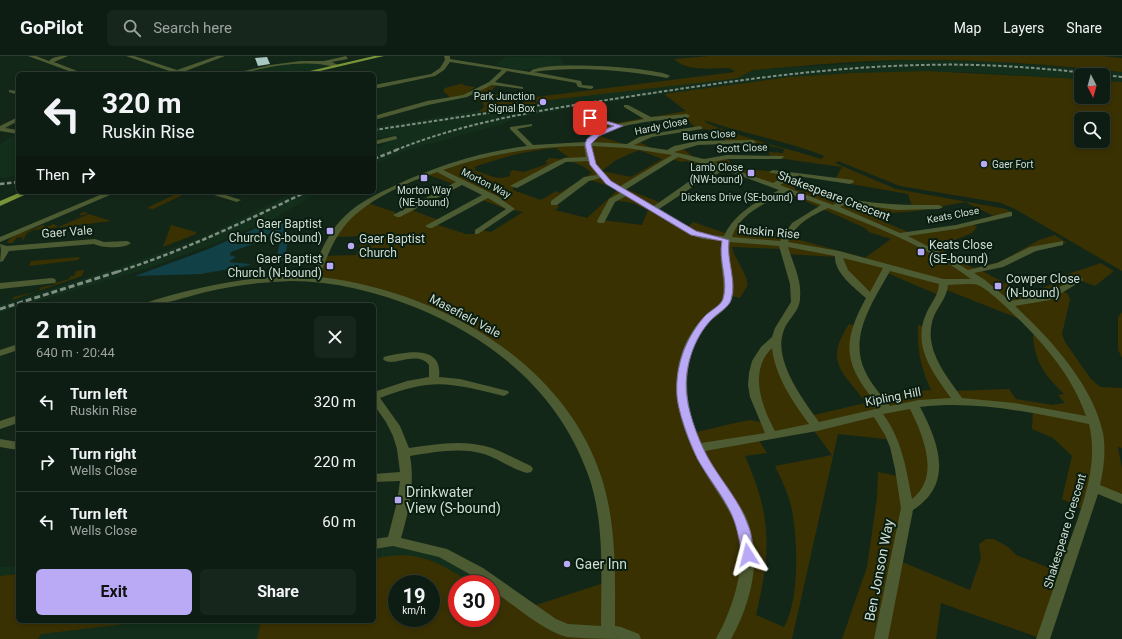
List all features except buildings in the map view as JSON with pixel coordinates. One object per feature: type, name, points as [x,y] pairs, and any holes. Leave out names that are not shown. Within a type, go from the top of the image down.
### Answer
[{"type":"main road","points":[[308,72],[370,56]]},
{"type":"main road","points":[[335,65],[380,56]]},
{"type":"main road","points":[[0,204],[22,194]]},
{"type":"street","points":[[31,56],[77,72]]},
{"type":"street","points":[[51,62],[54,59],[65,56]]},
{"type":"street","points":[[129,56],[177,72],[222,56]]},
{"type":"street","points":[[243,72],[277,64],[326,62],[346,58]]},
{"type":"street","points":[[376,87],[433,75],[440,70],[448,58],[572,80],[579,82],[580,86],[592,87]]},
{"type":"street","points":[[326,62],[335,65]]},
{"type":"street","points":[[527,73],[559,67],[594,66],[667,76]]},
{"type":"street","points":[[376,117],[427,102],[465,96],[491,83],[506,69]]},
{"type":"street","points":[[491,83],[521,88]]},
{"type":"street","points":[[11,91],[16,92]]},
{"type":"street","points":[[626,106],[649,119]]},
{"type":"street","points":[[588,144],[590,140],[597,135],[620,126],[649,119],[687,116]]},
{"type":"street","points":[[590,118],[620,126]]},
{"type":"street","points":[[0,128],[16,120]]},
{"type":"street","points":[[530,125],[512,128],[532,147]]},
{"type":"street","points":[[0,128],[16,132]]},
{"type":"street","name":"Hardy Close","points":[[629,146],[633,141],[649,136],[700,128]]},
{"type":"street","points":[[376,143],[395,138]]},
{"type":"street","name":"Burns Close","points":[[668,152],[685,145],[722,142],[753,142]]},
{"type":"street","name":"Shakespeare Crescent","points":[[314,279],[336,232],[347,218],[364,204],[436,169],[466,160],[532,147],[588,144],[629,146],[678,154],[774,185],[831,206],[900,235],[969,272],[1009,304],[1043,337],[1063,364],[1078,387],[1094,421],[1098,436],[1093,488],[1043,639]]},
{"type":"street","name":"Ruskin Rise","points":[[588,144],[590,159],[601,176],[622,191],[693,233],[726,240],[783,244],[840,254],[943,282],[982,282]]},
{"type":"street","points":[[601,221],[612,201],[622,191],[678,154]]},
{"type":"street","name":"Scott Close","points":[[704,162],[715,158],[743,156],[781,157]]},
{"type":"street","points":[[514,186],[565,160],[590,159]]},
{"type":"street","points":[[654,209],[694,182],[724,168]]},
{"type":"street","name":"Morton Way","points":[[436,169],[488,195],[511,209],[478,232]]},
{"type":"street","points":[[773,172],[850,182]]},
{"type":"street","points":[[774,185],[796,174]]},
{"type":"street","points":[[554,203],[587,179],[601,176]]},
{"type":"street","points":[[397,215],[462,182]]},
{"type":"street","points":[[723,639],[737,611],[745,581],[748,564],[747,546],[743,526],[735,508],[708,467],[698,448],[688,421],[682,397],[682,376],[688,350],[697,332],[708,318],[727,302],[729,292],[724,250],[729,230],[740,217],[756,205],[786,190]]},
{"type":"street","name":"Gaer Vale","points":[[0,240],[108,194]]},
{"type":"street","points":[[215,194],[237,200]]},
{"type":"street","points":[[826,194],[847,201],[897,208],[939,207]]},
{"type":"street","points":[[429,226],[488,195]]},
{"type":"street","points":[[772,436],[758,408],[753,374],[762,351],[776,339],[782,323],[794,306],[796,299],[796,290],[783,244],[790,229],[799,221],[831,206],[847,201]]},
{"type":"street","name":"Keats Close","points":[[900,235],[956,226],[1009,214]]},
{"type":"street","name":"Gaer Vale","points":[[0,259],[3,247],[84,241],[95,241],[103,245],[128,243]]},
{"type":"street","points":[[969,272],[1000,265],[1033,249],[1060,243]]},
{"type":"street","points":[[840,254],[841,264],[849,277],[871,298]]},
{"type":"street","name":"Ben Jonson Way","points":[[881,639],[907,508],[898,448],[882,411],[857,366],[853,353],[853,338],[857,326],[871,298],[888,268]]},
{"type":"street","name":"Masefield Vale","points":[[154,303],[172,297],[228,284],[272,279],[314,279],[346,283],[394,296],[448,320],[497,347],[525,370],[569,422],[588,457],[598,487],[605,521],[608,636]]},
{"type":"street","points":[[1009,304],[1047,298],[1079,280]]},
{"type":"street","points":[[0,286],[52,281]]},
{"type":"street","points":[[943,282],[944,288],[941,296],[930,314],[927,323],[927,344],[929,355],[959,402]]},
{"type":"street","points":[[776,339],[784,374],[816,427]]},
{"type":"street","points":[[0,353],[16,348]]},
{"type":"street","points":[[388,359],[418,355],[425,357],[431,360],[434,365],[434,380]]},
{"type":"street","points":[[376,396],[401,386],[434,380],[459,382],[504,393]]},
{"type":"street","points":[[376,400],[399,436],[407,476],[404,507],[393,541]]},
{"type":"street","name":"Kipling Hill","points":[[698,448],[772,436],[912,405],[959,402],[1023,409],[1094,421]]},
{"type":"street","name":"Ben Jonson Way","points":[[907,508],[922,497],[929,486],[932,471],[931,440],[925,425],[912,405]]},
{"type":"street","points":[[0,425],[16,420]]},
{"type":"street","points":[[0,443],[16,446]]},
{"type":"street","points":[[403,453],[436,448],[466,447],[487,451],[527,469]]},
{"type":"street","points":[[376,478],[407,476]]},
{"type":"street","points":[[1093,488],[1122,499]]},
{"type":"street","points":[[376,544],[393,541],[442,553],[478,572],[551,623],[566,630],[608,636],[621,632],[634,639]]},
{"type":"shaded area","points":[[558,56],[566,66],[521,70],[496,65],[506,57]]},
{"type":"shaded area","points":[[710,56],[1101,56],[1122,58],[1122,72],[1110,71],[1110,68],[1077,68],[990,62],[937,60],[870,61],[753,70],[738,78],[550,100],[535,102],[536,104],[478,112],[484,107],[483,103],[475,99],[475,95],[484,88],[493,85],[496,85],[488,96],[491,97],[493,94],[498,94],[495,102],[735,72],[730,68],[693,68],[679,63],[674,59]]},
{"type":"shaded area","points":[[909,60],[997,62],[1074,68],[1074,79],[967,72],[853,73],[789,77],[633,98],[515,118],[502,124],[407,150],[376,164],[376,148],[400,137],[396,135],[376,139],[376,127],[624,88],[752,70]]},
{"type":"shaded area","points":[[313,62],[335,65],[308,72],[242,72],[264,66]]},
{"type":"shaded area","points":[[928,71],[1074,79],[1074,104],[1110,104],[1110,81],[1122,82],[1122,271],[1015,209],[1001,203],[900,186],[838,161],[835,163],[896,189],[1006,209],[1013,213],[996,217],[965,202],[917,211],[878,214],[884,222],[911,233],[971,223],[977,227],[972,233],[940,246],[933,246],[946,251],[942,253],[974,268],[1000,262],[1039,240],[1055,235],[1067,243],[1047,246],[980,270],[1026,294],[1048,286],[1065,275],[1101,263],[1114,271],[1095,286],[1079,280],[1062,291],[1068,294],[1070,299],[1062,334],[1065,342],[1091,379],[1100,387],[1122,388],[1122,448],[1118,447],[1122,469],[1122,499],[1094,488],[1086,511],[1062,499],[1072,456],[1053,438],[1032,429],[1033,410],[992,405],[913,405],[931,440],[929,486],[907,508],[897,560],[970,590],[981,558],[979,544],[986,539],[994,539],[1008,547],[1016,555],[1065,574],[1043,639],[941,603],[936,639],[842,639],[867,567],[877,498],[878,472],[902,477],[894,440],[838,434],[792,639],[257,639],[261,623],[376,623],[376,559],[389,556],[403,555],[427,560],[438,564],[458,575],[448,575],[448,627],[500,627],[500,595],[530,607],[607,582],[598,487],[569,422],[525,370],[471,332],[394,296],[314,279],[323,256],[356,255],[363,236],[333,237],[335,232],[367,203],[395,212],[395,214],[409,209],[441,221],[435,224],[466,234],[473,234],[482,230],[491,232],[523,212],[506,209],[480,199],[488,196],[462,182],[456,185],[426,174],[514,149],[588,144],[597,135],[629,146],[636,140],[653,149],[662,151],[667,151],[680,146],[692,156],[702,160],[727,157],[733,167],[740,170],[757,170],[796,174],[795,190],[867,202],[912,206],[908,194],[834,181],[842,167],[770,157],[769,152],[783,153],[784,149],[770,146],[770,144],[821,159],[825,156],[796,146],[704,120],[707,123],[721,129],[769,144],[726,142],[719,130],[697,129],[683,116],[649,119],[609,130],[598,125],[610,121],[616,123],[686,111],[664,94],[789,77],[853,73]],"holes":[[[556,148],[568,157],[560,159],[549,158],[546,161],[547,164],[524,172],[513,170],[510,172],[510,176],[500,178],[474,170],[476,168],[474,167],[515,155]],[[639,150],[662,159],[631,177],[602,171],[616,160]],[[671,159],[682,162],[686,161],[716,172],[725,168],[783,191],[865,228],[869,232],[891,239],[865,258],[774,233],[771,236],[749,230],[751,227],[735,223],[728,234],[693,222],[686,229],[654,209],[662,203],[623,188]],[[562,161],[578,164],[585,167],[592,173],[559,193],[556,191],[541,200],[513,190],[514,186]],[[587,179],[619,189],[587,218],[555,210],[559,207],[555,203]],[[613,200],[633,203],[648,210],[642,225],[602,220]],[[732,247],[784,249],[785,254],[838,257],[849,277],[871,298],[887,273],[941,296],[944,289],[1030,323],[1037,331],[1033,336],[1034,345],[1042,368],[1051,381],[1064,394],[1058,395],[1065,403],[1052,405],[1016,399],[1009,389],[952,391],[927,344],[926,327],[918,325],[920,359],[931,390],[874,394],[853,353],[857,326],[849,324],[841,338],[837,358],[844,375],[866,403],[809,416],[778,355],[770,344],[753,374],[764,423],[751,420],[693,433],[682,375],[697,332],[728,295],[740,298],[747,286],[746,278]],[[812,428],[832,455],[775,466],[790,501],[796,550],[793,601],[784,627],[756,615],[764,572],[766,534],[760,498],[745,456],[767,453],[758,439]]]},
{"type":"shaded area","points":[[1110,71],[1122,72],[1122,82],[1110,81]]},
{"type":"shaded area","points":[[464,83],[462,85],[475,87],[466,94],[451,98],[443,91],[445,88]]},
{"type":"shaded area","points":[[16,133],[16,176],[0,178],[0,144]]},
{"type":"shaded area","points":[[176,194],[185,194],[153,209],[147,208]]},
{"type":"shaded area","points":[[292,194],[316,194],[275,218],[216,243],[149,268],[32,303],[16,303],[16,308],[0,312],[0,305],[118,268],[203,237]]},
{"type":"shaded area","points":[[84,212],[88,213],[82,216],[79,214]]},
{"type":"shaded area","points":[[89,214],[111,221],[56,228]]},
{"type":"shaded area","points":[[68,222],[54,228],[33,230],[27,233],[21,241],[23,237],[16,238],[13,243],[7,243],[13,236],[42,225],[47,227],[53,224],[58,226]]},
{"type":"shaded area","points":[[171,225],[196,232],[196,234],[163,247]]},
{"type":"shaded area","points":[[80,257],[78,260],[29,266],[31,261]]},
{"type":"shaded area","points":[[84,270],[82,276],[39,291],[41,287],[54,285],[55,283],[74,276],[76,271]]},
{"type":"shaded area","points":[[36,292],[12,300],[14,297]]},
{"type":"shaded area","points":[[1122,312],[1122,358],[1118,350],[1118,317]]},
{"type":"shaded area","points":[[393,541],[442,553],[478,575],[448,575],[448,627],[500,627],[500,589],[538,612],[539,639],[0,639],[0,567],[16,566],[16,623],[376,623],[376,544]]},
{"type":"shaded area","points":[[16,574],[16,623],[133,623],[41,634],[38,639],[0,639],[0,576]]},
{"type":"water","points":[[284,220],[287,222],[288,240],[286,252],[292,259],[290,261],[280,260],[277,256],[282,233],[272,232],[258,242],[231,252],[230,255],[236,257],[230,262],[251,265],[201,274],[135,276],[206,250],[273,221]]},
{"type":"railway","points":[[396,150],[481,123],[539,111],[700,86],[811,72],[886,66],[973,65],[1048,69],[1122,77]]},
{"type":"railway","points":[[376,130],[548,104]]},
{"type":"railway","points":[[376,158],[399,149]]},
{"type":"railway","points":[[0,184],[16,182]]},
{"type":"railway","points":[[117,272],[166,255],[236,225],[302,194]]},
{"type":"railway","points":[[19,303],[120,271]]},
{"type":"railway","points":[[0,309],[16,304]]},
{"type":"place","name":"Park Junction Signal Box","points":[[543,102]]},
{"type":"place","name":"Gaer Fort","points":[[984,164]]},
{"type":"place","name":"Lamb Close (NW-bound)","points":[[751,173]]},
{"type":"place","name":"Morton Way (NE-bound)","points":[[424,178]]},
{"type":"place","name":"Dickens Drive (SE-bound)","points":[[801,197]]},
{"type":"place","name":"Gaer Baptist Church (S-bound)","points":[[330,231]]},
{"type":"place","name":"Gaer Baptist Church","points":[[351,246]]},
{"type":"place","name":"Keats Close (SE-bound)","points":[[921,252]]},
{"type":"place","name":"Gaer Baptist Church (N-bound)","points":[[330,266]]},
{"type":"place","name":"Cowper Close (N-bound)","points":[[998,286]]},
{"type":"place","name":"Drinkwater View (S-bound)","points":[[398,500]]},
{"type":"place","name":"Gaer Inn","points":[[567,564]]},
{"type":"route","points":[[590,118],[620,126],[592,137],[588,144],[590,159],[593,165],[609,183],[672,219],[693,233],[703,237],[726,240],[724,250],[729,292],[727,302],[708,318],[697,332],[688,350],[682,376],[682,397],[688,421],[704,462],[735,508],[743,526],[748,555]]}]
